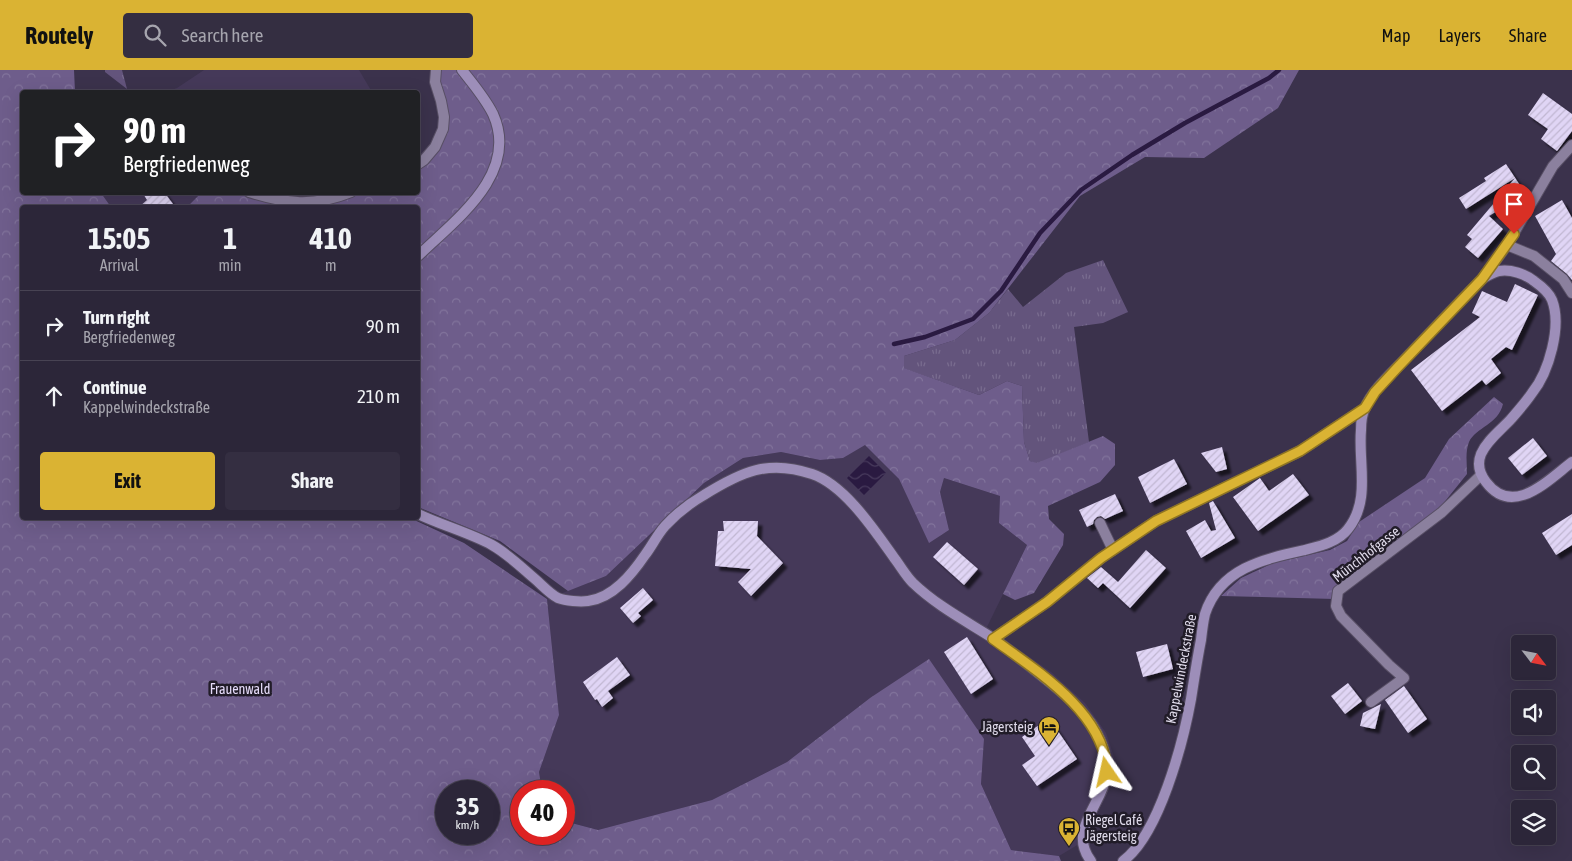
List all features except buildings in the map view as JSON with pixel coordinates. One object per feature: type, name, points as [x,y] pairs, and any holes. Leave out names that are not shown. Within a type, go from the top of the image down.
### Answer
[{"type":"street","points":[[420,163],[435,147],[443,130],[444,117],[435,82],[436,70]]},
{"type":"street","points":[[420,254],[470,205],[488,183],[497,163],[500,143],[493,115],[478,89],[462,70]]},
{"type":"street","points":[[1482,279],[1507,245],[1553,166],[1572,145]]},
{"type":"street","points":[[259,195],[300,204],[344,195]]},
{"type":"street","points":[[1507,245],[1534,256],[1563,279],[1572,293]]},
{"type":"street","name":"Kappelwindeckstraße","points":[[1123,861],[1139,845],[1149,828],[1161,801],[1176,757],[1190,701],[1205,614],[1213,597],[1225,582],[1248,566],[1272,557],[1319,547],[1335,540],[1348,530],[1358,513],[1362,493],[1360,436],[1365,408],[1375,392],[1482,279],[1498,271],[1512,271],[1529,277],[1542,286],[1552,298],[1556,328],[1543,376],[1533,392],[1485,445],[1480,456],[1481,476]]},
{"type":"street","points":[[993,639],[1047,602],[1113,550],[1156,521],[1300,451],[1365,408]]},
{"type":"street","points":[[1481,476],[1489,486],[1501,494],[1514,498],[1527,495],[1572,462]]},
{"type":"street","points":[[420,515],[491,544],[511,558],[558,598],[572,601],[589,601],[607,595],[626,579],[663,528],[680,511],[734,477],[752,470],[772,466],[792,468],[814,474],[834,486],[861,512],[911,581],[937,604],[993,639],[1054,685],[1076,706],[1098,735],[1107,759],[1107,772],[1104,786],[1086,824],[1083,838],[1083,846],[1091,861]]},
{"type":"street","name":"Münchhofgasse","points":[[1371,702],[1404,678],[1389,666],[1340,616],[1336,606],[1338,591],[1441,514],[1481,476]]},
{"type":"street","points":[[1100,523],[1113,550]]},
{"type":"shaded area","points":[[204,70],[359,70],[371,90],[172,90]]},
{"type":"shaded area","points":[[102,195],[199,195],[189,205],[110,205]]},
{"type":"shaded area","points":[[271,195],[313,195],[309,198],[298,199]]},
{"type":"shaded area","points":[[865,444],[899,479],[929,542],[949,530],[940,492],[944,478],[1000,496],[999,523],[1027,545],[987,627],[1051,672],[1085,703],[1106,733],[1115,760],[1112,782],[1084,841],[1059,856],[1011,850],[981,784],[984,739],[870,698],[787,762],[712,800],[598,830],[575,824],[575,780],[540,780],[539,772],[559,715],[547,599],[606,576],[704,483],[743,458],[781,452],[820,460],[843,458]]},
{"type":"green space","name":"Frauenwald","points":[[0,70],[74,70],[75,90],[20,90],[20,195],[102,195],[110,205],[20,205],[20,520],[414,520],[464,543],[547,599],[559,715],[539,772],[540,780],[510,780],[510,845],[575,845],[575,824],[598,830],[712,800],[787,762],[870,698],[929,659],[984,739],[981,784],[1011,850],[1059,856],[1061,861],[0,861]]},
{"type":"green space","points":[[105,70],[122,70],[127,89],[105,72]]},
{"type":"green space","points":[[440,70],[1299,70],[1278,108],[1204,158],[1145,157],[1080,196],[989,313],[955,340],[904,356],[904,368],[979,395],[1007,381],[1022,386],[1024,442],[1030,461],[1037,463],[1103,436],[1115,444],[1115,465],[1100,482],[1048,506],[1049,519],[1064,534],[1063,545],[1034,593],[1015,600],[1003,594],[1027,545],[999,523],[1000,496],[944,478],[940,492],[949,530],[929,543],[899,479],[865,445],[843,458],[820,460],[781,452],[743,458],[704,483],[606,576],[568,591],[500,541],[420,508],[420,205],[312,205],[341,200],[355,195],[420,195],[420,167],[428,163],[439,149]]},
{"type":"green space","points":[[199,195],[245,195],[267,202],[287,205],[189,205]]},
{"type":"green space","points":[[1103,260],[1128,312],[1103,323],[1074,327],[1089,442],[1037,464],[1030,461],[1024,442],[1022,386],[1007,381],[979,395],[903,368],[904,356],[955,340],[989,313],[1008,289],[1023,307],[1066,273]]},
{"type":"green space","points":[[1494,397],[1503,404],[1497,417],[1472,437],[1469,442],[1467,474],[1438,510],[1335,599],[1221,596],[1241,578],[1273,563],[1330,550],[1347,541],[1359,522],[1425,478],[1449,439]]},
{"type":"water","points":[[869,456],[886,473],[864,495],[847,478]]},
{"type":"waterway","points":[[894,344],[925,337],[973,319],[1001,291],[1040,233],[1081,190],[1132,155],[1185,123],[1269,78],[1279,70]]},
{"type":"place","name":"Jägersteig","points":[[1049,746]]},
{"type":"place","name":"Riegel Café Jägersteig","points":[[1069,847]]},
{"type":"route","points":[[1107,772],[1107,759],[1098,735],[1090,722],[1054,685],[993,639],[1047,602],[1101,558],[1156,521],[1300,451],[1365,408],[1375,392],[1482,279],[1514,234]]}]
